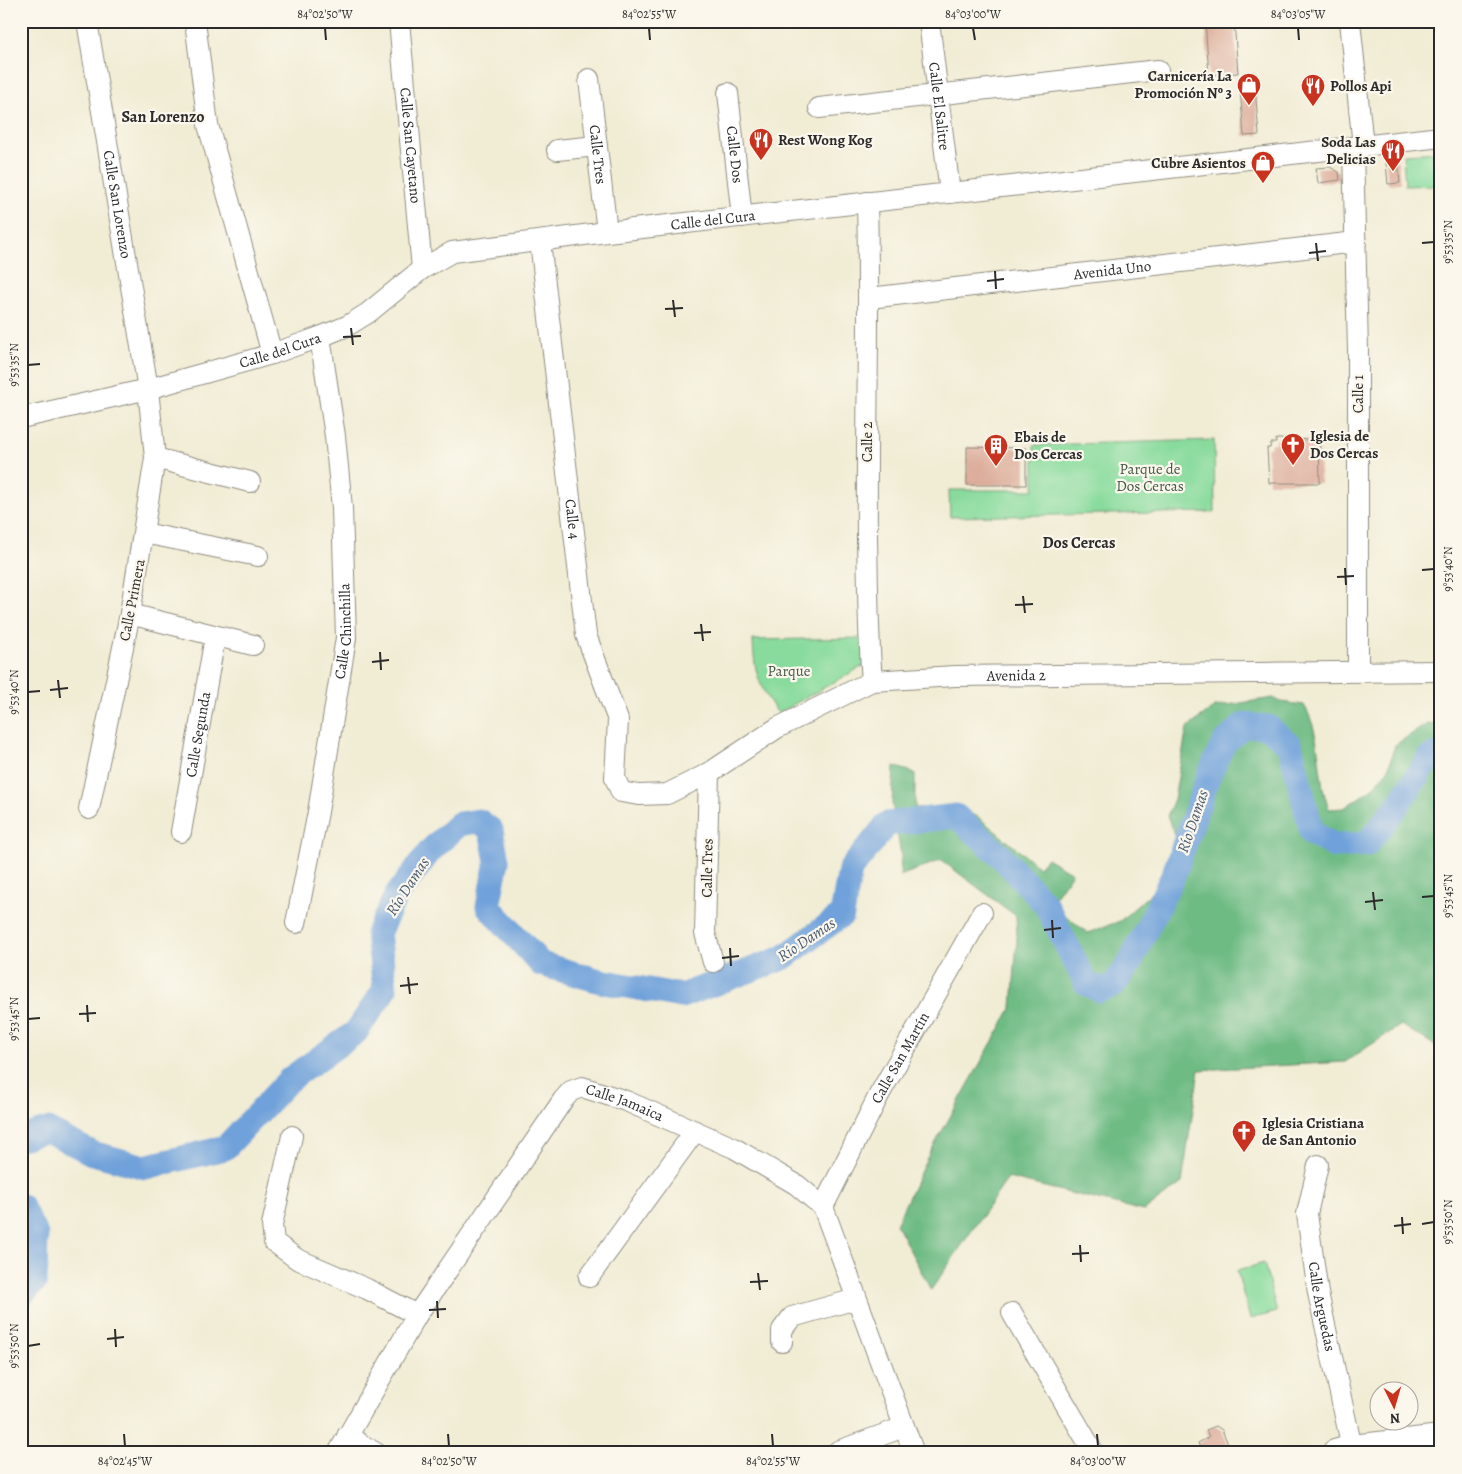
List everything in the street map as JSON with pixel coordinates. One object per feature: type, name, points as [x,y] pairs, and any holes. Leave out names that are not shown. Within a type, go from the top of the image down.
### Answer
[{"type":"main road","points":[[1344,1450],[1441,1438]]},
{"type":"street","name":"Calle San Lorenzo","points":[[87,21],[148,389]]},
{"type":"street","points":[[195,21],[208,125],[272,354]]},
{"type":"street","name":"Calle San Cayetano","points":[[399,21],[422,268]]},
{"type":"street","name":"Calle El Salitre","points":[[929,21],[950,193]]},
{"type":"street","name":"Calle 1","points":[[1350,21],[1358,147],[1356,242],[1358,671]]},
{"type":"street","points":[[819,108],[938,93],[1158,70]]},
{"type":"street","name":"Calle Tres","points":[[589,79],[607,232]]},
{"type":"street","name":"Calle Dos","points":[[728,93],[742,216]]},
{"type":"street","name":"Calle del Cura","points":[[22,414],[148,389],[272,354],[320,337],[347,326],[368,312],[422,268],[452,252],[742,216],[1441,137]]},
{"type":"street","points":[[557,150],[597,146]]},
{"type":"street","name":"Calle 2","points":[[867,202],[870,298],[867,476],[869,641],[872,682]]},
{"type":"street","name":"Calle 4","points":[[540,241],[586,635],[618,720],[615,778],[621,792]]},
{"type":"street","name":"Avenida Uno","points":[[870,298],[1356,242]]},
{"type":"street","name":"Calle Chinchilla","points":[[296,923],[318,812],[346,638],[342,508],[335,436],[320,337]]},
{"type":"street","name":"Calle Primera","points":[[89,809],[130,614],[155,458],[148,389]]},
{"type":"street","points":[[155,458],[250,482]]},
{"type":"street","points":[[144,533],[258,556]]},
{"type":"street","points":[[130,614],[215,637],[253,645]]},
{"type":"street","name":"Calle Segunda","points":[[181,832],[215,637]]},
{"type":"street","name":"Avenida 2","points":[[621,792],[639,795],[667,794],[709,772],[777,728],[872,682],[955,676],[1441,671]]},
{"type":"street","name":"Calle Tres","points":[[709,772],[705,933],[713,962]]},
{"type":"street","name":"Calle San Martín","points":[[823,1207],[879,1095],[982,913]]},
{"type":"street","name":"Calle Jamaica","points":[[342,1444],[417,1315],[490,1205],[571,1091],[582,1087],[626,1101],[734,1148],[797,1185],[823,1207]]},
{"type":"street","points":[[589,1277],[695,1131]]},
{"type":"street","points":[[292,1136],[272,1225],[274,1242],[297,1259],[367,1289],[417,1315]]},
{"type":"street","name":"Calle Arguedas","points":[[1318,1165],[1307,1214],[1344,1450]]},
{"type":"street","points":[[823,1207],[914,1453]]},
{"type":"street","points":[[782,1342],[782,1330],[792,1318],[856,1299]]},
{"type":"street","points":[[1012,1313],[1094,1453]]},
{"type":"street","points":[[838,1451],[904,1427]]},
{"type":"street","points":[[342,1444],[376,1453]]},
{"type":"green space","points":[[1441,152],[1441,185],[1405,186],[1403,154]]},
{"type":"green space","name":"Parque de Dos Cercas","points":[[1214,440],[1215,512],[950,517],[949,490],[1034,490],[1034,445]]},
{"type":"green space","name":"Parque","points":[[864,638],[865,665],[778,713],[766,695],[759,679],[756,670],[753,640]]},
{"type":"green space","points":[[1273,698],[1281,702],[1304,705],[1314,730],[1322,783],[1329,809],[1344,808],[1370,790],[1388,770],[1395,745],[1427,724],[1441,725],[1441,922],[1438,925],[1441,927],[1441,1049],[1401,1025],[1345,1062],[1199,1070],[1182,1183],[1144,1211],[1008,1178],[931,1290],[896,1224],[927,1158],[1012,1007],[1017,940],[1016,916],[941,860],[900,876],[901,855],[892,803],[894,766],[915,773],[915,808],[956,806],[978,817],[1039,867],[1047,858],[1072,873],[1054,899],[1061,912],[1088,933],[1120,921],[1159,886],[1176,837],[1167,816],[1174,799],[1187,728],[1215,707]]},
{"type":"green space","points":[[1264,1263],[1277,1312],[1250,1319],[1237,1271]]},
{"type":"building","points":[[1205,21],[1234,21],[1238,73],[1209,75]]},
{"type":"building","name":"Carnicería La Promoción Nº 3","points":[[1254,76],[1259,135],[1244,136],[1239,77]]},
{"type":"building","name":"Soda Las Delicias","points":[[1398,161],[1400,183],[1388,184],[1386,162]]},
{"type":"building","points":[[1330,167],[1339,172],[1340,180],[1318,183],[1316,168]]},
{"type":"building","name":"Iglesia de Dos Cercas","points":[[1276,439],[1319,440],[1320,483],[1269,483],[1267,448],[1270,448],[1271,443],[1276,443]]},
{"type":"building","name":"Ebais de Dos Cercas","points":[[967,447],[1026,448],[1026,485],[967,485]]},
{"type":"building","points":[[1216,1426],[1222,1430],[1232,1453],[1202,1453],[1198,1443],[1209,1437],[1206,1430]]},
{"type":"waterway","name":"Río Damas","points":[[21,1138],[47,1130],[92,1153],[145,1167],[225,1148],[290,1079],[356,1032],[385,989],[378,933],[396,896],[430,851],[459,824],[479,821],[491,830],[497,861],[488,906],[541,964],[600,981],[681,996],[783,958],[842,915],[850,870],[887,824],[956,816],[999,854],[1046,905],[1086,983],[1100,990],[1114,985],[1130,963],[1174,874],[1208,777],[1224,743],[1244,725],[1268,727],[1290,745],[1312,833],[1335,846],[1367,844],[1397,806],[1430,757],[1441,753]]},
{"type":"waterway","name":"Río Damas","points":[[21,1206],[36,1235],[35,1281],[21,1296]]},
{"type":"place","name":"Carnicería La Promoción Nº 3","points":[[1249,106]]},
{"type":"place","name":"Pollos Api","points":[[1313,107]]},
{"type":"place","name":"Rest Wong Kog","points":[[761,161]]},
{"type":"place","name":"Soda Las Delicias","points":[[1393,172]]},
{"type":"place","name":"Cubre Asientos","points":[[1263,184]]},
{"type":"place","name":"Iglesia de Dos Cercas","points":[[1293,466]]},
{"type":"place","name":"Ebais de Dos Cercas","points":[[996,467]]},
{"type":"place","name":"Iglesia Cristiana de San Antonio","points":[[1244,1153]]},
{"type":"district","name":"San Lorenzo","points":[[163,116]]},
{"type":"district","name":"Dos Cercas","points":[[1079,542]]}]
